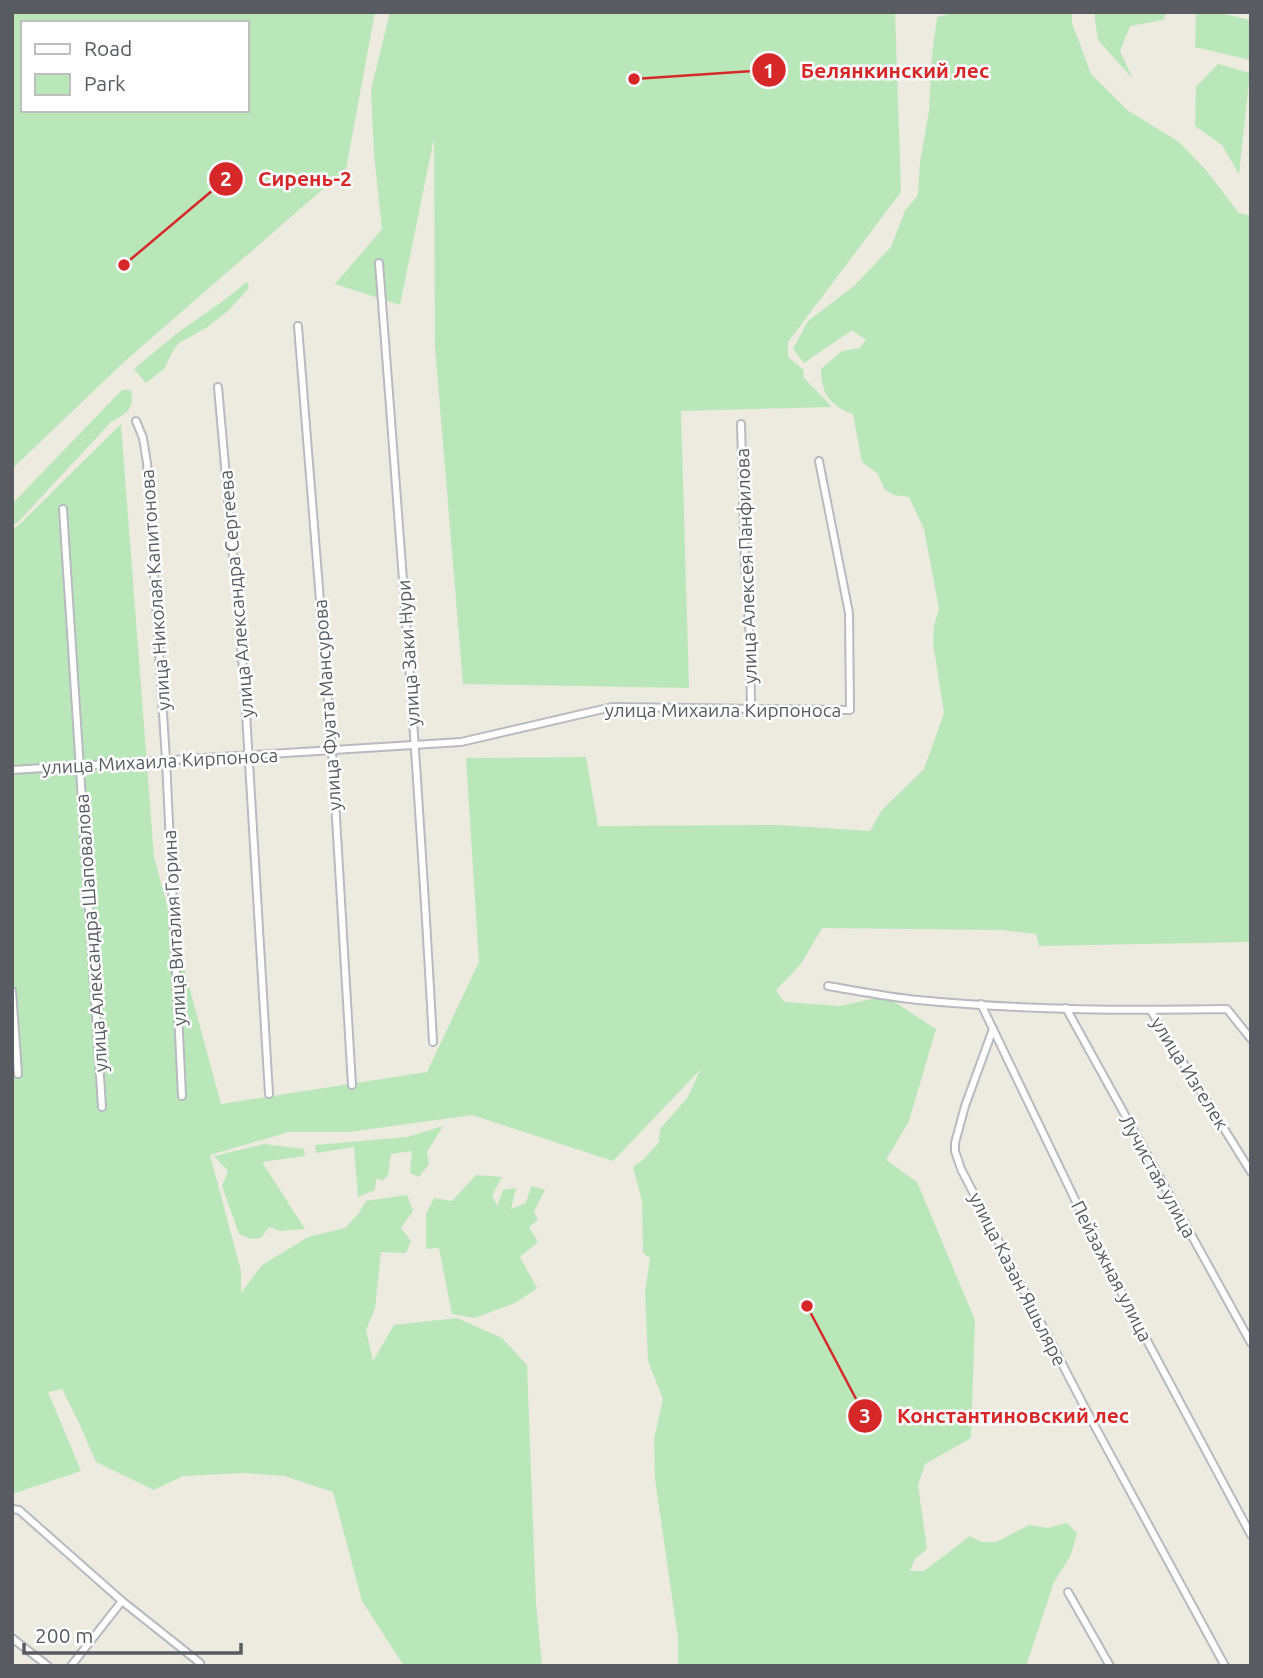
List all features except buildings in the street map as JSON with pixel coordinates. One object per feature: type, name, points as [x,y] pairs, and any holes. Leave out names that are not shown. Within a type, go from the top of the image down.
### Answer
[{"type":"street","name":"улица Заки Нури","points":[[379,263],[426,909],[433,1042]]},
{"type":"street","name":"улица Фуата Мансурова","points":[[298,326],[332,751],[352,1085]]},
{"type":"street","name":"улица Александра Сергеева","points":[[218,387],[249,756],[269,1094]]},
{"type":"street","name":"улица Николая Капитонова","points":[[136,421],[143,438],[147,463],[166,760]]},
{"type":"street","name":"улица Алексея Панфилова","points":[[741,424],[751,709]]},
{"type":"street","name":"улица Михаила Кирпоноса","points":[[12,770],[461,742],[612,707],[850,710],[849,612],[819,461]]},
{"type":"street","name":"улица Александра Шаповалова","points":[[63,509],[102,1107]]},
{"type":"street","name":"улица Виталия Горина","points":[[166,760],[182,1096]]},
{"type":"street","points":[[828,986],[916,1000],[981,1004],[1150,1010],[1227,1009],[1251,1039]]},
{"type":"street","points":[[12,991],[18,1074]]},
{"type":"street","name":"Пейзажная улица","points":[[981,1004],[1105,1262],[1251,1535]]},
{"type":"street","name":"Лучистая улица","points":[[1066,1008],[1251,1343]]},
{"type":"street","name":"улица Изгелек","points":[[1150,1010],[1251,1172]]},
{"type":"street","name":"улица Казан Яшьляре","points":[[993,1029],[965,1106],[956,1143],[955,1152],[961,1169],[1085,1408],[1225,1666]]},
{"type":"street","points":[[12,1509],[19,1510],[122,1601],[199,1664]]},
{"type":"street","points":[[1068,1592],[1110,1666]]},
{"type":"street","points":[[71,1666],[122,1601]]},
{"type":"street","points":[[12,1638],[48,1666]]},
{"type":"green space","points":[[12,12],[375,12],[346,169],[125,361],[12,469]]},
{"type":"green space","points":[[390,12],[895,12],[901,192],[788,342],[788,357],[804,370],[803,377],[832,407],[681,411],[689,688],[463,684],[435,347],[434,138],[400,305],[335,284],[382,229],[371,90]]},
{"type":"green space","points":[[949,12],[1072,12],[1072,23],[1091,74],[1127,110],[1179,142],[1205,169],[1239,213],[1251,216],[1251,942],[1039,946],[1036,934],[1002,930],[822,928],[801,964],[776,990],[784,1002],[840,1006],[885,996],[936,1029],[909,1121],[886,1160],[917,1182],[975,1320],[971,1438],[925,1464],[918,1485],[927,1549],[915,1559],[910,1571],[924,1571],[970,1536],[981,1542],[996,1542],[1029,1525],[1048,1528],[1067,1523],[1077,1533],[1071,1555],[1054,1582],[1026,1666],[678,1666],[678,1638],[655,1479],[654,1439],[663,1399],[648,1361],[645,1292],[650,1258],[643,1253],[642,1201],[633,1167],[659,1142],[660,1129],[688,1097],[700,1070],[613,1161],[472,1115],[349,1132],[289,1132],[210,1155],[241,1271],[241,1293],[262,1265],[308,1237],[345,1228],[366,1201],[407,1195],[413,1211],[401,1228],[411,1241],[406,1253],[381,1252],[375,1308],[366,1330],[373,1361],[394,1325],[457,1318],[502,1338],[527,1365],[536,1603],[542,1666],[404,1666],[362,1601],[333,1492],[285,1476],[244,1473],[183,1476],[154,1490],[96,1462],[62,1389],[48,1392],[81,1471],[12,1494],[12,530],[121,424],[154,857],[221,1104],[427,1072],[479,962],[466,758],[586,757],[598,826],[777,825],[870,831],[882,810],[924,769],[944,713],[933,643],[934,625],[939,609],[924,529],[909,497],[894,495],[885,490],[878,474],[862,462],[853,414],[833,403],[823,385],[821,369],[842,351],[860,348],[866,340],[852,330],[804,363],[793,349],[808,321],[854,286],[891,247],[905,211],[918,195],[937,17]]},
{"type":"green space","points":[[1094,12],[1166,12],[1164,20],[1130,26],[1120,51],[1133,79],[1098,40]]},
{"type":"green space","points":[[1196,12],[1215,12],[1251,20],[1250,60],[1195,47]]},
{"type":"green space","points":[[1218,64],[1250,73],[1239,174],[1222,145],[1195,126],[1196,87]]},
{"type":"green space","points":[[247,282],[249,288],[229,310],[206,328],[179,343],[164,369],[146,383],[134,369],[176,334]]},
{"type":"green space","points":[[122,390],[131,390],[132,402],[128,410],[111,422],[12,526],[12,504]]},
{"type":"green space","points":[[443,1126],[427,1152],[429,1164],[419,1177],[410,1173],[412,1151],[391,1154],[388,1175],[384,1180],[376,1179],[375,1190],[358,1197],[354,1147],[316,1153],[315,1145],[407,1137]]},
{"type":"green space","points":[[264,1144],[304,1149],[305,1156],[262,1162],[305,1229],[280,1231],[269,1227],[261,1238],[251,1239],[239,1234],[222,1186],[228,1171],[214,1156]]},
{"type":"green space","points":[[476,1175],[502,1177],[492,1195],[497,1206],[503,1190],[516,1188],[511,1209],[526,1203],[531,1186],[545,1190],[534,1211],[538,1220],[529,1227],[538,1242],[520,1257],[537,1288],[517,1302],[475,1318],[452,1314],[439,1248],[426,1249],[426,1214],[434,1198],[452,1201]]},
{"type":"place","name":"Белянкинский лес","points":[[634,79]]},
{"type":"place","name":"Сирень-2","points":[[124,265]]},
{"type":"place","name":"Константиновский лес","points":[[807,1306]]}]
